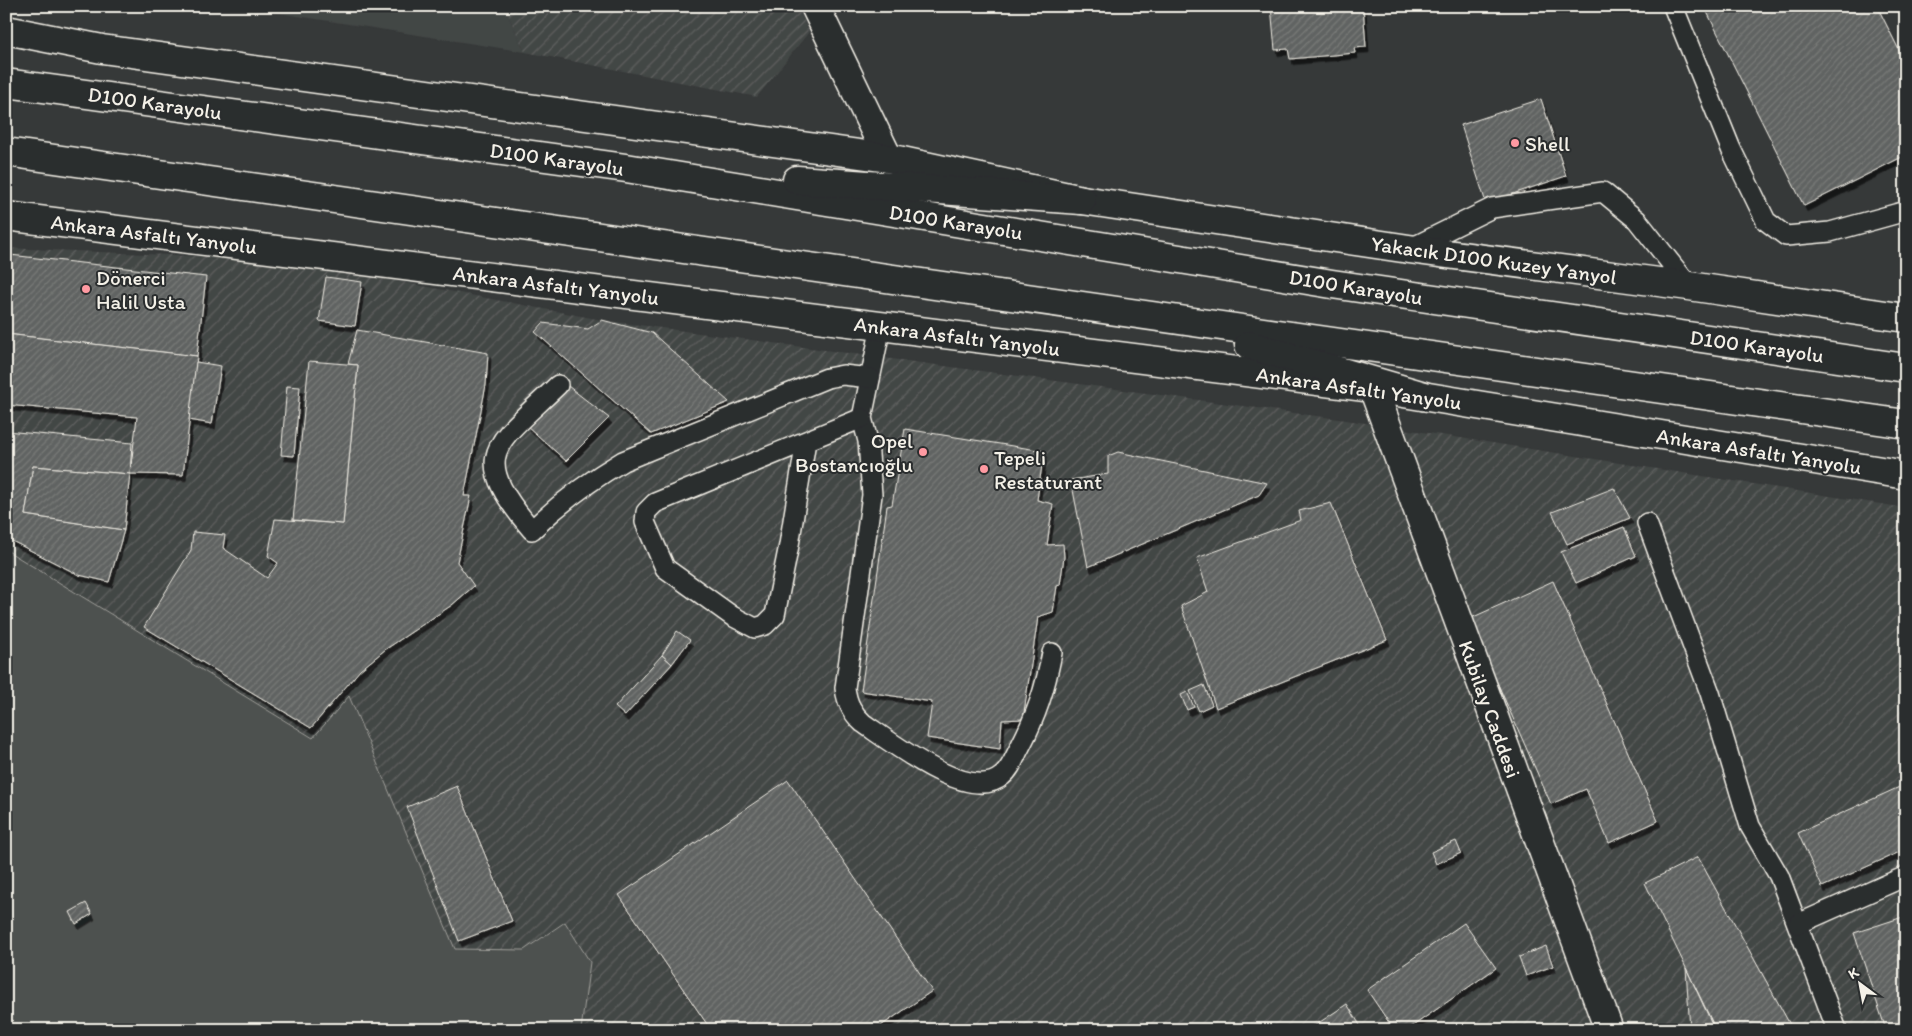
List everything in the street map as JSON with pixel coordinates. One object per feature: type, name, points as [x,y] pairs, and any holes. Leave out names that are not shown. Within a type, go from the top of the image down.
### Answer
[{"type":"main road","points":[[815,6],[888,158]]},
{"type":"main road","points":[[6,30],[102,49],[888,158],[1082,200]]},
{"type":"main road","name":"D100 Karayolu","points":[[6,82],[626,168],[1322,283],[1906,368]]},
{"type":"main road","points":[[6,152],[1906,424]]},
{"type":"main road","points":[[6,170],[110,168]]},
{"type":"main road","points":[[626,168],[1082,200]]},
{"type":"main road","name":"Yakacık D100 Kuzey Yanyol","points":[[1082,200],[1408,249],[1689,286],[1906,318]]},
{"type":"main road","name":"Ankara Asfaltı Yanyolu","points":[[6,216],[1373,388],[1906,475]]},
{"type":"main road","points":[[1156,318],[1424,396]]},
{"type":"main road","name":"Kubilay Caddesi","points":[[1373,388],[1609,1030]]},
{"type":"lane","points":[[1673,6],[1731,149],[1766,221],[1786,236],[1830,232],[1906,211]]},
{"type":"lane","points":[[1408,249],[1492,208],[1603,192],[1637,220],[1689,286]]},
{"type":"lane","points":[[881,326],[862,418],[868,441],[872,495],[845,688],[848,703],[854,714],[863,723],[939,773],[959,780],[994,781],[1007,771],[1036,717],[1045,689],[1052,653]]},
{"type":"lane","points":[[558,386],[501,440],[496,452],[494,466],[501,490],[532,530],[562,502],[594,478],[623,461],[827,378],[843,375],[870,378]]},
{"type":"lane","points":[[806,441],[789,545],[775,615],[765,625],[755,628],[732,616],[665,568],[645,517],[650,507],[655,503],[862,418]]},
{"type":"lane","points":[[1647,523],[1710,693],[1750,826],[1779,876],[1837,1030]]},
{"type":"lane","points":[[1798,924],[1906,876]]},
{"type":"shaded area","points":[[234,6],[504,6],[525,52]]},
{"type":"shaded area","points":[[504,6],[797,6],[809,32],[757,97],[525,52]]},
{"type":"shaded area","points":[[6,248],[286,260],[602,320],[1346,420],[1906,508],[1906,1030],[581,1030],[590,962],[524,950],[455,949],[349,696],[314,738],[6,550]]},
{"type":"shaded area","points":[[6,550],[313,738],[349,696],[455,949],[524,950],[565,922],[590,962],[581,1030],[6,1030],[6,632],[8,628],[6,627]]},
{"type":"building","points":[[1271,6],[1363,6],[1366,47],[1354,48],[1355,53],[1290,59],[1288,49],[1275,50]]},
{"type":"building","points":[[1704,6],[1877,6],[1906,64],[1906,155],[1804,206]]},
{"type":"building","points":[[1541,99],[1566,176],[1486,203],[1461,125]]},
{"type":"building","points":[[6,254],[10,255],[6,284]]},
{"type":"building","points":[[10,255],[206,277],[197,356],[6,334],[6,284]]},
{"type":"building","points":[[326,277],[362,282],[355,326],[319,321]]},
{"type":"building","points":[[602,320],[652,333],[729,402],[651,434],[535,332],[543,323],[588,329]]},
{"type":"building","points":[[357,330],[488,353],[486,385],[464,496],[471,496],[457,562],[474,586],[452,605],[386,649],[360,670],[311,728],[144,627],[191,550],[193,532],[225,535],[223,548],[267,578],[278,563],[268,556],[275,519],[343,524],[358,365],[348,364]]},
{"type":"building","points":[[6,334],[197,356],[183,475],[130,474],[137,417],[6,405]]},
{"type":"building","points":[[309,361],[358,365],[343,524],[293,520]]},
{"type":"building","points":[[196,362],[221,366],[212,424],[189,420]]},
{"type":"building","points":[[287,386],[300,387],[294,456],[281,455]]},
{"type":"building","points":[[568,386],[609,418],[566,461],[526,425]]},
{"type":"building","points":[[905,429],[1044,451],[1037,500],[1053,504],[1047,545],[1063,544],[1064,557],[1060,585],[1057,586],[1053,612],[1038,617],[1023,719],[1002,720],[1000,749],[927,738],[932,702],[861,691],[887,506],[892,505]]},
{"type":"building","points":[[6,431],[132,443],[130,474],[33,466],[25,515],[124,530],[109,582],[79,575],[6,538]]},
{"type":"building","points":[[1118,452],[1267,483],[1259,495],[1088,567],[1071,480],[1108,474],[1108,456]]},
{"type":"building","points":[[33,466],[130,474],[124,530],[25,515]]},
{"type":"building","points":[[1614,488],[1630,518],[1567,544],[1552,512]]},
{"type":"building","points":[[1331,503],[1387,640],[1216,708],[1181,606],[1208,592],[1197,558],[1301,520],[1299,511]]},
{"type":"building","points":[[1624,527],[1636,556],[1576,583],[1561,552]]},
{"type":"building","points":[[1553,581],[1658,821],[1609,843],[1586,789],[1551,804],[1469,619]]},
{"type":"building","points":[[677,631],[690,640],[672,664],[662,655]]},
{"type":"building","points":[[662,655],[672,664],[625,716],[615,707]]},
{"type":"building","points":[[1204,685],[1212,705],[1199,711],[1190,691]]},
{"type":"building","points":[[1187,692],[1194,707],[1187,710],[1181,695]]},
{"type":"building","points":[[788,780],[932,991],[875,1030],[711,1030],[619,895]]},
{"type":"building","points":[[1906,784],[1906,849],[1822,887],[1798,833]]},
{"type":"building","points":[[457,786],[512,921],[459,941],[407,807]]},
{"type":"building","points":[[1456,841],[1461,853],[1436,864],[1431,852]]},
{"type":"building","points":[[1698,857],[1793,1030],[1716,1030],[1645,883]]},
{"type":"building","points":[[86,903],[92,914],[76,924],[70,912]]},
{"type":"building","points":[[1906,916],[1906,1030],[1886,1030],[1854,933]]},
{"type":"building","points":[[1464,923],[1496,968],[1407,1030],[1394,1030],[1367,990]]},
{"type":"building","points":[[1546,946],[1553,966],[1526,976],[1519,957]]},
{"type":"building","points":[[1686,968],[1715,1030],[1690,1030]]},
{"type":"building","points":[[1347,1004],[1363,1030],[1308,1030]]},
{"type":"place","name":"Shell","points":[[1515,143]]},
{"type":"place","name":"Dönerci Halil Usta","points":[[86,289]]},
{"type":"place","name":"Opel Bostancıoğlu","points":[[923,452]]},
{"type":"place","name":"Tepeli Restaturant","points":[[984,469]]}]
